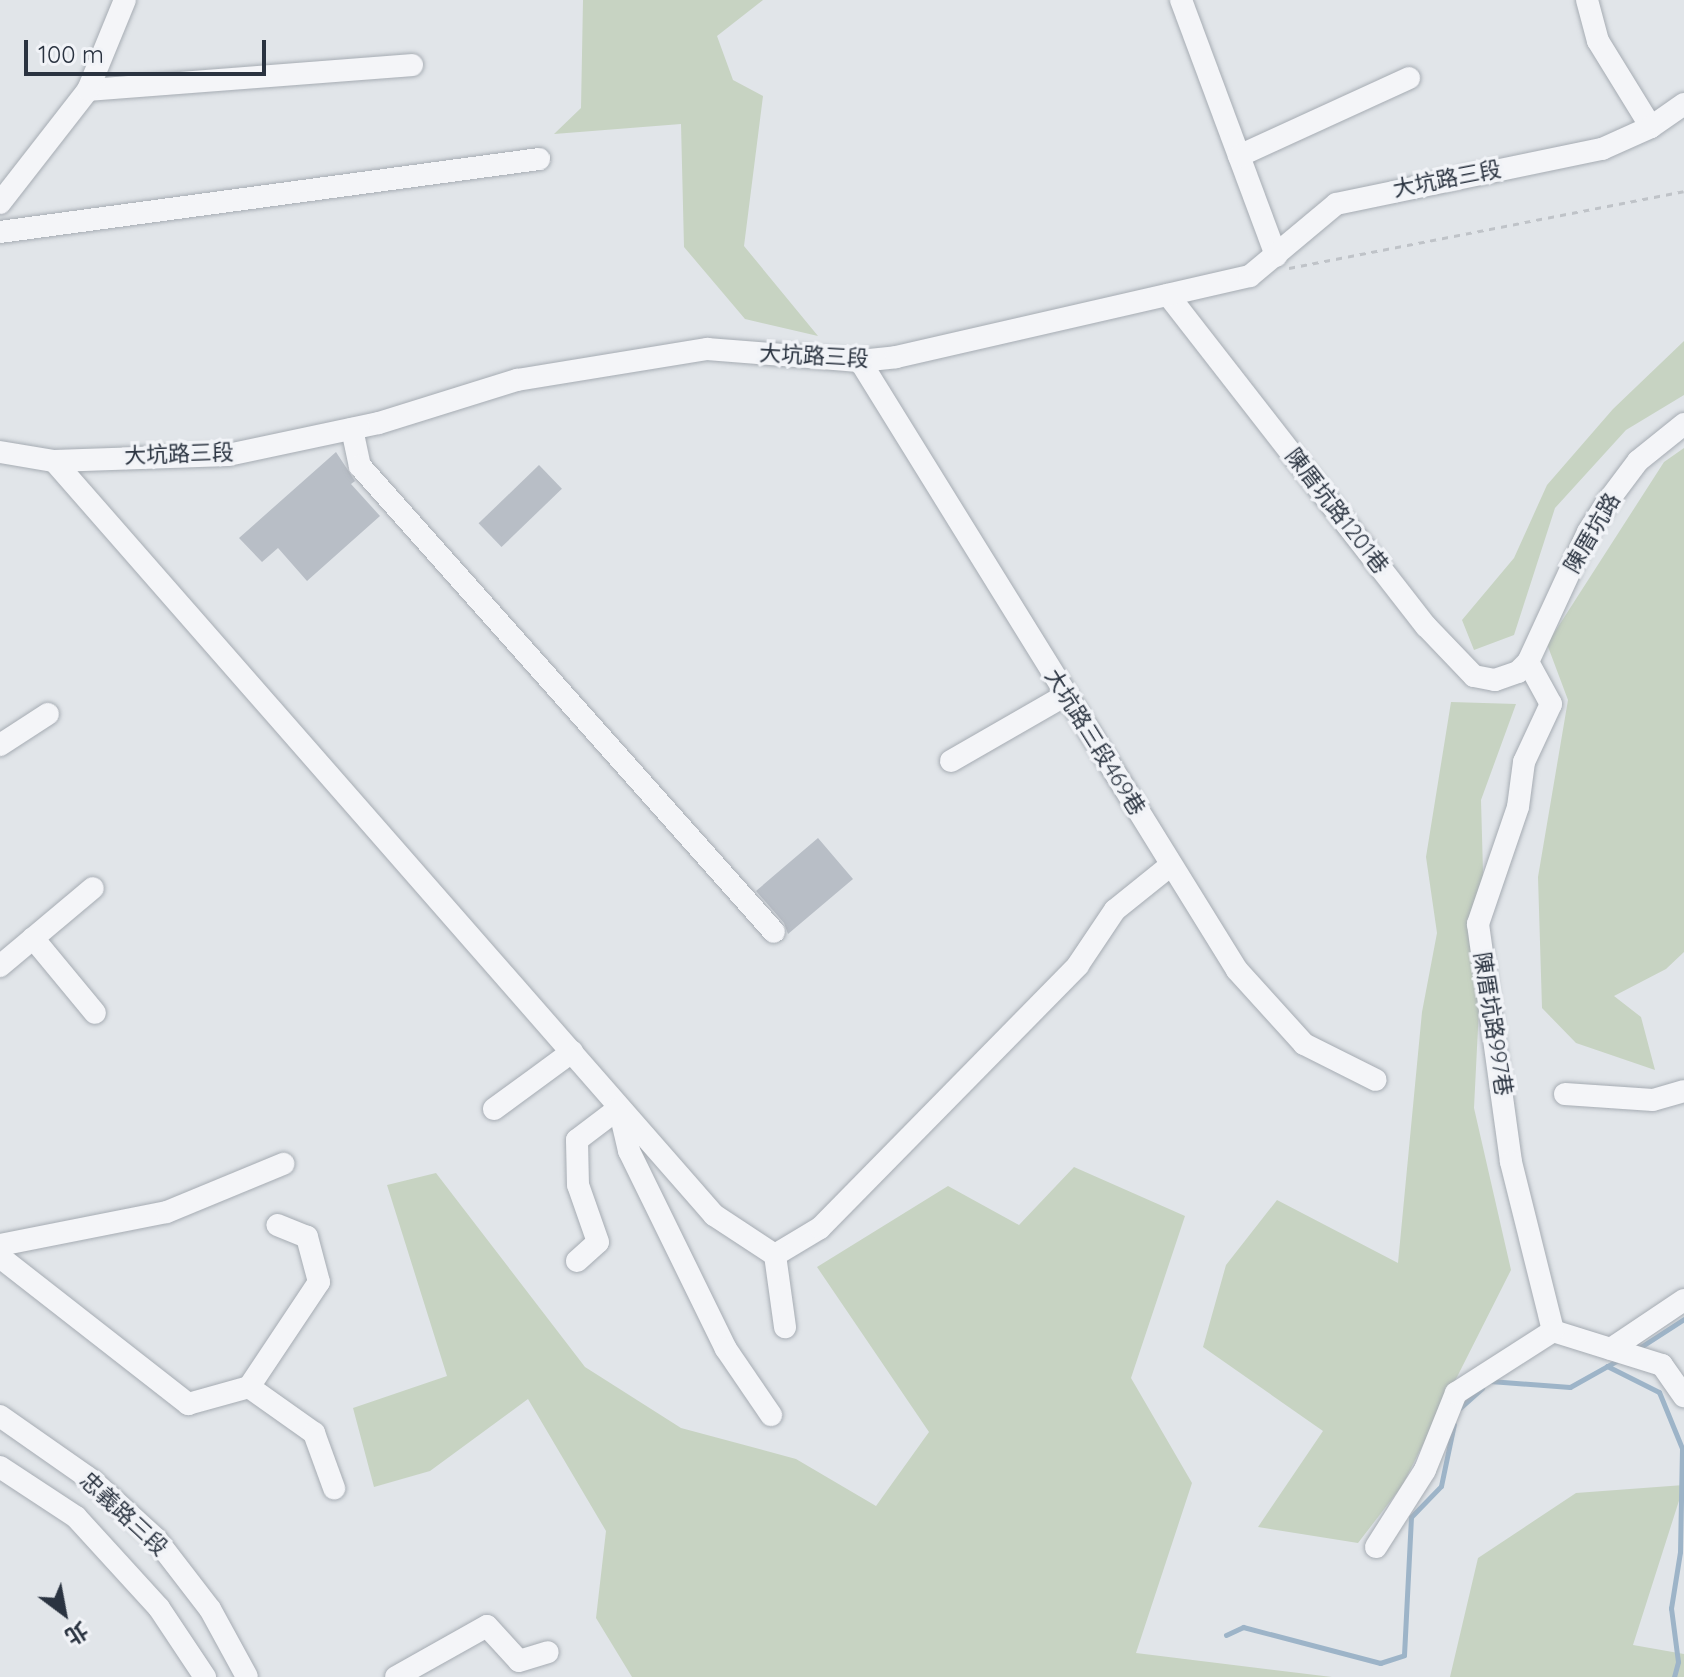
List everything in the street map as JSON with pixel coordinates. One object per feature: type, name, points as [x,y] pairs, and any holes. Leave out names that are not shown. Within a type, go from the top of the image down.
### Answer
[{"type":"street","points":[[0,203],[88,90],[125,0]]},
{"type":"street","points":[[1181,0],[1276,256]]},
{"type":"street","points":[[1587,0],[1598,41],[1651,127]]},
{"type":"street","points":[[88,90],[412,65]]},
{"type":"street","points":[[1239,156],[1409,78]]},
{"type":"street","name":"大坑路三段","points":[[0,452],[54,461],[228,455],[352,429],[517,380],[707,349],[860,361],[1250,276],[1336,204],[1602,149],[1651,127],[1684,104]]},
{"type":"street","points":[[0,232],[539,159]]},
{"type":"street","name":"陳厝坑路1201巷","points":[[1168,295],[1454,658],[1474,676],[1495,680],[1518,672],[1528,662]]},
{"type":"street","name":"大坑路三段469巷","points":[[860,361],[1237,970],[1304,1044],[1376,1080]]},
{"type":"street","name":"陳厝坑路","points":[[1528,662],[1588,532],[1638,461],[1684,424]]},
{"type":"street","points":[[352,429],[360,466],[774,932]]},
{"type":"street","points":[[54,461],[714,1215],[775,1255],[785,1327]]},
{"type":"street","name":"陳厝坑路997巷","points":[[1528,662],[1551,704],[1524,762],[1518,807],[1478,924],[1511,1162],[1553,1331]]},
{"type":"street","points":[[951,761],[1066,695]]},
{"type":"street","points":[[0,745],[48,714]]},
{"type":"street","points":[[775,1255],[820,1228],[1078,965],[1115,910],[1171,865]]},
{"type":"street","points":[[0,966],[93,888]]},
{"type":"street","points":[[33,938],[95,1013]]},
{"type":"street","points":[[494,1109],[572,1052]]},
{"type":"street","points":[[1565,1094],[1653,1100],[1684,1091]]},
{"type":"street","points":[[577,1261],[598,1242],[578,1185],[577,1140],[619,1108]]},
{"type":"street","points":[[619,1108],[629,1151],[719,1334],[771,1415]]},
{"type":"street","points":[[0,1245],[167,1212],[283,1164]]},
{"type":"street","points":[[0,1257],[188,1404],[249,1387],[319,1282],[307,1237],[277,1225]]},
{"type":"street","points":[[1621,1352],[1684,1300]]},
{"type":"street","points":[[1376,1547],[1425,1470],[1456,1393],[1553,1331],[1662,1365],[1684,1396]]},
{"type":"street","points":[[249,1387],[314,1433],[334,1488]]},
{"type":"street","name":"忠義路三段","points":[[0,1416],[93,1481],[156,1539],[210,1609],[247,1677]]},
{"type":"street","name":"忠義路三段","points":[[0,1467],[76,1517],[159,1608],[205,1677]]},
{"type":"street","points":[[396,1677],[487,1626],[523,1663],[548,1652]]},
{"type":"path","points":[[1250,276],[1684,191]]},
{"type":"green space","points":[[583,0],[763,0],[717,36],[733,80],[763,96],[744,246],[818,336],[745,319],[684,247],[681,124],[554,134],[581,108]]},
{"type":"green space","points":[[1684,341],[1684,395],[1626,430],[1555,508],[1514,635],[1474,650],[1462,620],[1514,558],[1547,485],[1613,409]]},
{"type":"green space","points":[[1684,448],[1684,952],[1666,969],[1614,996],[1641,1017],[1655,1070],[1576,1043],[1542,1008],[1538,877],[1568,700],[1547,644],[1664,462]]},
{"type":"green space","points":[[1451,702],[1516,704],[1481,800],[1484,908],[1474,1108],[1511,1270],[1402,1486],[1358,1543],[1258,1527],[1323,1431],[1203,1347],[1226,1265],[1277,1200],[1398,1263],[1422,1012],[1437,933],[1426,857]]},
{"type":"green space","points":[[1074,1167],[1185,1216],[1131,1378],[1192,1483],[1136,1653],[1332,1677],[632,1677],[596,1618],[606,1531],[528,1399],[430,1471],[374,1487],[353,1408],[447,1376],[387,1185],[436,1173],[585,1367],[681,1428],[796,1459],[876,1506],[929,1432],[817,1267],[948,1186],[1019,1225]]},
{"type":"green space","points":[[1684,1485],[1633,1645],[1684,1654],[1684,1677],[1450,1677],[1478,1558],[1576,1493]]},
{"type":"building","points":[[336,452],[355,481],[351,484],[380,516],[307,581],[278,548],[262,562],[239,538]]},
{"type":"building","points":[[539,465],[562,489],[501,547],[479,523]]},
{"type":"building","points":[[818,838],[853,879],[788,934],[784,923],[756,891]]},
{"type":"waterway","points":[[1636,1350],[1684,1319]]},
{"type":"waterway","points":[[1490,1381],[1570,1387],[1620,1359]]},
{"type":"waterway","points":[[1607,1366],[1659,1392],[1682,1448],[1680,1552],[1671,1608],[1678,1662],[1674,1677]]},
{"type":"waterway","points":[[1460,1408],[1482,1388]]},
{"type":"waterway","points":[[1226,1635],[1243,1627],[1380,1663],[1404,1655],[1411,1517],[1441,1486],[1454,1424]]}]
